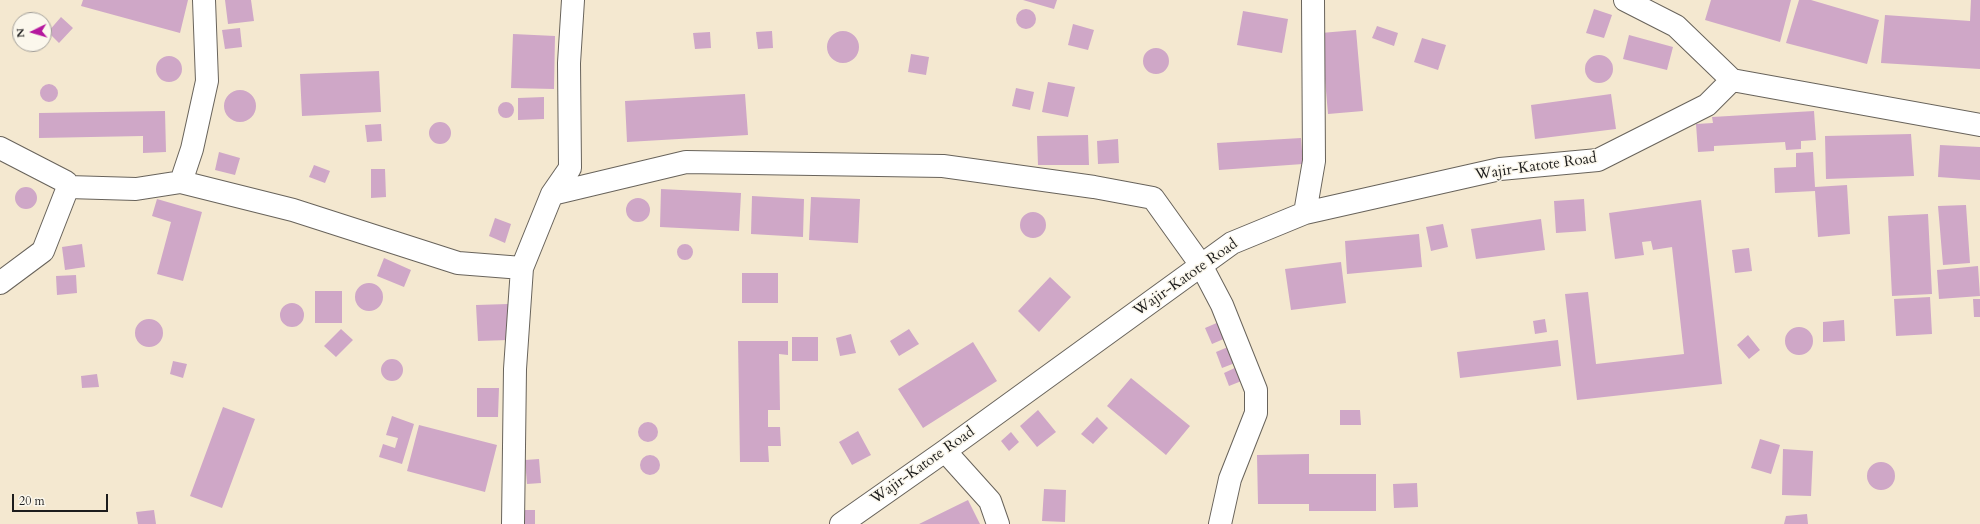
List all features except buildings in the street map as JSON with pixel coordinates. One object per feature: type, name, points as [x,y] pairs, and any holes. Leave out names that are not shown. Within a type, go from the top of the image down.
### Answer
[{"type":"street","points":[[181,182],[192,149],[207,80],[204,0]]},
{"type":"street","points":[[513,524],[514,369],[522,268],[552,194],[570,168],[569,63],[573,0]]},
{"type":"street","points":[[1305,213],[1314,161],[1313,0]]},
{"type":"street","points":[[1625,0],[1676,26],[1732,80],[1980,125]]},
{"type":"street","name":"Wajir-Katote Road","points":[[841,524],[945,452],[1232,243],[1305,213],[1500,169],[1598,160],[1706,105],[1732,80]]},
{"type":"street","points":[[0,148],[66,182],[68,187],[43,251],[0,283]]},
{"type":"street","points":[[552,194],[686,162],[943,166],[1094,187],[1153,198],[1201,265],[1222,305],[1256,390],[1256,413],[1230,479],[1220,524]]},
{"type":"street","points":[[68,187],[136,189],[181,182],[293,210],[458,263],[522,268]]},
{"type":"street","points":[[945,452],[990,501],[998,524]]}]
